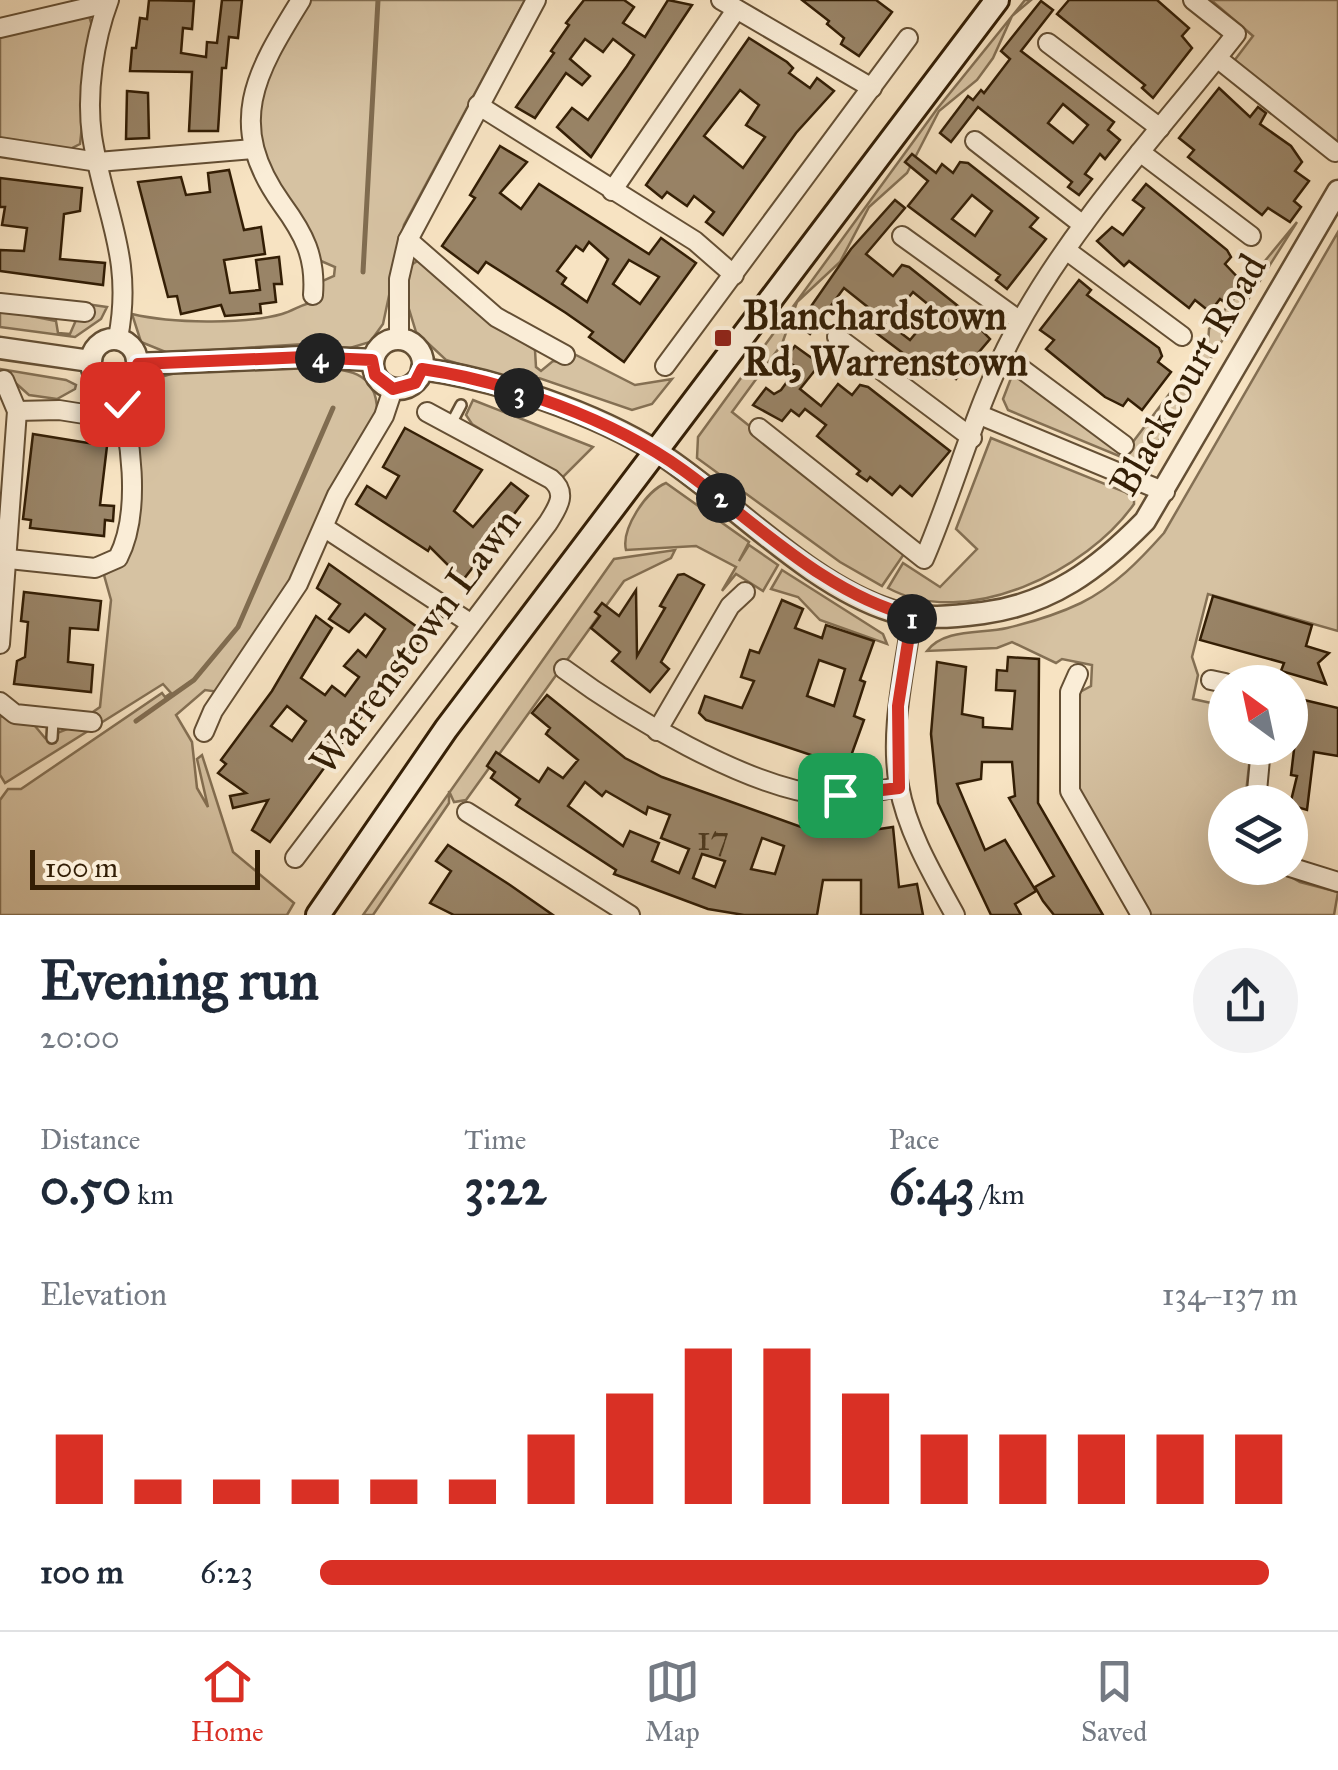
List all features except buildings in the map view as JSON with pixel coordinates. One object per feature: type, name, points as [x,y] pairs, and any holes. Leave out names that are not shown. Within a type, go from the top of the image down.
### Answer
[{"type":"main road","points":[[318,915],[400,792],[997,0]]},
{"type":"street","points":[[300,0],[261,65],[254,87],[253,149],[266,179],[310,248],[321,273],[313,296]]},
{"type":"street","points":[[399,339],[399,279],[408,240],[536,0]]},
{"type":"street","points":[[759,428],[924,559],[1003,355],[1020,321],[1083,225],[1236,34],[1193,0]]},
{"type":"street","points":[[0,28],[108,2],[91,92],[98,162],[125,273],[118,338]]},
{"type":"street","points":[[612,191],[729,5],[872,88]]},
{"type":"street","points":[[1048,43],[1160,128]]},
{"type":"street","points":[[665,366],[872,88],[906,49]]},
{"type":"street","points":[[1217,58],[1335,152]]},
{"type":"street","points":[[478,105],[695,241],[734,275]]},
{"type":"street","points":[[975,141],[1083,225]]},
{"type":"street","points":[[0,147],[98,162],[253,149]]},
{"type":"street","points":[[1140,152],[1251,236]]},
{"type":"street","name":"Blackcourt Road","points":[[422,369],[455,374],[529,396],[657,452],[828,578],[881,606],[912,616],[951,617],[996,611],[1067,587],[1110,556],[1145,521],[1338,192]]},
{"type":"street","points":[[902,236],[1020,321]]},
{"type":"street","points":[[408,240],[496,317],[553,356]]},
{"type":"street","points":[[1066,250],[1182,336]]},
{"type":"street","points":[[0,303],[73,316]]},
{"type":"street","points":[[836,337],[972,438]]},
{"type":"street","points":[[116,386],[95,376],[90,361],[96,346],[118,338]]},
{"type":"street","points":[[116,386],[133,376],[138,364],[135,350],[118,338]]},
{"type":"street","points":[[399,339],[415,346],[422,369],[415,383],[393,389],[375,375],[372,360],[385,342],[399,339]]},
{"type":"street","points":[[0,348],[90,361]]},
{"type":"street","points":[[1003,355],[1124,445]]},
{"type":"street","points":[[138,364],[305,357],[372,360]]},
{"type":"street","points":[[0,644],[10,559],[17,412],[4,380]]},
{"type":"street","points":[[10,559],[94,568],[113,563],[121,553],[127,524],[129,462],[116,386]]},
{"type":"street","points":[[204,732],[206,706],[298,584],[337,495],[384,416],[393,389]]},
{"type":"street","points":[[17,412],[59,410],[96,416]]},
{"type":"street","name":"Warrenstown Lawn","points":[[296,858],[318,843],[470,623],[548,523],[560,491],[456,414],[428,412]]},
{"type":"street","points":[[980,415],[1165,492]]},
{"type":"street","points":[[325,528],[470,623]]},
{"type":"street","points":[[657,731],[730,606],[745,592]]},
{"type":"street","points":[[912,616],[898,706],[899,788],[924,856],[955,915]]},
{"type":"street","points":[[564,669],[657,731],[805,792],[833,796],[899,788]]},
{"type":"street","points":[[1078,674],[1070,692],[1070,791],[1141,915]]},
{"type":"street","points":[[4,706],[52,729],[92,722]]},
{"type":"street","points":[[466,812],[630,915]]},
{"type":"street","points":[[1308,873],[1338,882]]},
{"type":"shaded area","points":[[309,0],[525,0],[404,225],[383,324],[370,342],[350,348],[305,344],[168,353],[141,342],[132,314],[207,322],[266,318],[318,301],[320,282],[334,276],[335,267],[321,261],[260,148],[258,93]]},
{"type":"shaded area","points":[[1211,0],[1338,0],[1338,145],[1234,61],[1253,36]]},
{"type":"shaded area","points":[[89,16],[93,29],[80,144],[70,149],[0,139],[0,33]]},
{"type":"shaded area","points":[[1012,16],[993,58],[977,80],[939,111],[907,173],[869,207],[840,262],[797,302],[782,344],[732,412],[906,551],[882,586],[840,562],[697,458],[698,437],[937,109]]},
{"type":"shaded area","points":[[1297,222],[1143,466],[1008,410],[1003,399],[1013,373],[1123,455],[1208,343],[1209,329]]},
{"type":"shaded area","points":[[1338,232],[1338,631],[1208,594],[1192,657],[1198,675],[1193,699],[1208,702],[1208,765],[1249,765],[1247,785],[1208,785],[1208,885],[1308,884],[1338,892],[1334,915],[1151,915],[1077,788],[1080,692],[1091,686],[1092,665],[1062,659],[1056,663],[1012,642],[997,648],[927,651],[953,635],[1007,628],[1072,607],[1105,589],[1164,533]]},
{"type":"shaded area","points":[[419,260],[494,324],[535,350],[536,367],[541,371],[553,361],[569,363],[576,355],[635,385],[672,379],[652,404],[632,410],[539,378],[523,383],[446,360],[416,332],[405,296],[408,267]]},
{"type":"shaded area","points":[[93,305],[107,307],[101,319],[75,337],[0,327],[0,310],[56,321],[58,333],[70,334],[76,320],[91,317]]},
{"type":"shaded area","points":[[0,369],[76,385],[57,399],[29,395]]},
{"type":"shaded area","points":[[191,370],[343,370],[363,378],[371,386],[377,411],[301,566],[219,692],[205,690],[176,715],[192,742],[197,788],[208,807],[197,759],[202,755],[233,852],[294,903],[287,915],[0,915],[0,800],[8,789],[21,789],[162,693],[165,697],[171,693],[163,684],[5,783],[0,775],[0,716],[35,726],[45,738],[70,728],[100,707],[111,600],[104,575],[121,565],[138,391],[151,381]]},
{"type":"shaded area","points":[[473,400],[593,447],[561,479],[472,424],[466,415]]},
{"type":"shaded area","points":[[991,438],[1125,492],[1134,498],[1134,504],[1087,551],[1023,587],[988,598],[953,602],[919,599],[888,588],[903,563],[940,587],[977,549],[956,529]]},
{"type":"shaded area","points":[[666,483],[749,542],[739,561],[749,545],[778,565],[763,591],[736,574],[722,591],[736,567],[696,546],[626,550],[627,532],[637,512]]},
{"type":"shaded area","points":[[675,550],[671,558],[624,581],[466,800],[454,802],[450,792],[614,559]]},
{"type":"shaded area","points":[[782,570],[883,634],[887,644],[820,620],[798,597],[771,589]]},
{"type":"shaded area","points":[[449,793],[449,803],[373,915],[363,915]]},
{"type":"waterway","points":[[363,272],[378,0]]},
{"type":"waterway","points":[[136,721],[194,680],[238,627],[333,408]]},
{"type":"place","name":"Blanchardstown Rd, Warrenstown","points":[[723,338]]},
{"type":"route","points":[[122,404],[116,386],[133,376],[138,364],[305,357],[372,360],[379,382],[393,389],[415,383],[422,369],[455,374],[529,396],[639,442],[828,578],[881,606],[912,616],[898,706],[899,788],[840,795]]}]
